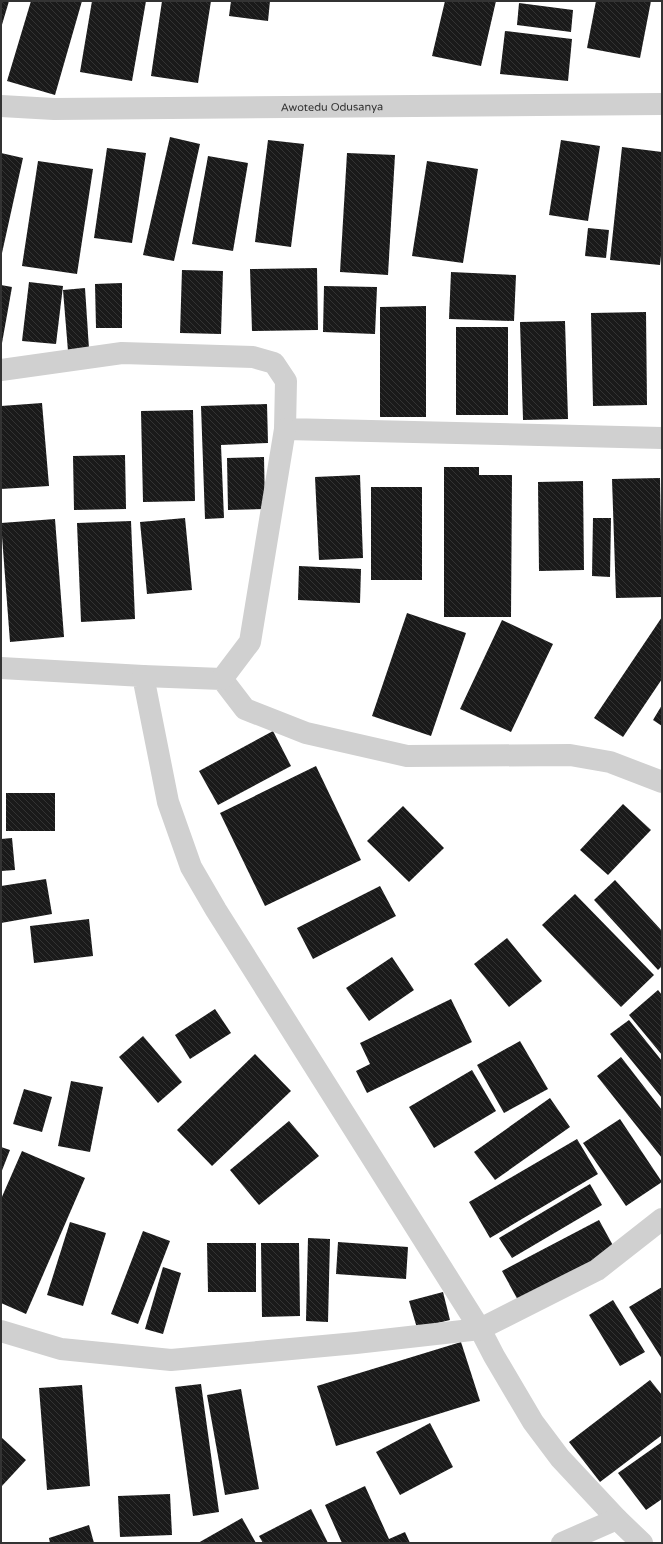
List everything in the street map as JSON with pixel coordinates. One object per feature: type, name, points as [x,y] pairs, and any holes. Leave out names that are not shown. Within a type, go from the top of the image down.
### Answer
[{"type":"street","name":"Awotedu Odusanya","points":[[1,106],[54,109],[662,104]]},
{"type":"street","points":[[1,370],[122,353],[253,357],[274,363],[286,381],[285,429],[250,642],[222,679]]},
{"type":"street","points":[[285,429],[662,438]]},
{"type":"street","points":[[1,668],[222,679]]},
{"type":"street","points":[[142,676],[168,802],[192,867],[216,910],[480,1328],[494,1356],[529,1415],[560,1458],[617,1519],[642,1543]]},
{"type":"street","points":[[222,679],[245,709],[306,733],[407,756],[570,755],[610,762],[662,782]]},
{"type":"street","points":[[3,1334],[61,1349],[171,1360],[356,1343],[480,1328],[597,1270],[662,1219]]},
{"type":"street","points":[[562,1543],[617,1519]]},
{"type":"building","points":[[1,1],[9,1],[1,28]]},
{"type":"building","points":[[31,1],[82,1],[55,95],[7,81]]},
{"type":"building","points":[[92,1],[146,1],[132,81],[80,72]]},
{"type":"building","points":[[162,1],[211,1],[198,83],[151,76]]},
{"type":"building","points":[[231,1],[270,1],[268,21],[229,16]]},
{"type":"building","points":[[445,1],[496,1],[481,66],[432,56]]},
{"type":"building","points":[[596,1],[651,1],[640,58],[587,48]]},
{"type":"building","points":[[519,3],[573,10],[571,32],[517,25]]},
{"type":"building","points":[[505,31],[572,39],[568,81],[500,74]]},
{"type":"building","points":[[170,137],[200,144],[174,261],[143,255]]},
{"type":"building","points":[[268,140],[304,144],[291,247],[255,242]]},
{"type":"building","points":[[561,140],[600,146],[588,221],[549,215]]},
{"type":"building","points":[[622,147],[662,152],[662,246],[660,265],[610,260]]},
{"type":"building","points":[[107,148],[146,153],[132,243],[94,238]]},
{"type":"building","points":[[1,153],[23,158],[2,253],[1,253]]},
{"type":"building","points":[[347,153],[395,155],[388,275],[340,272]]},
{"type":"building","points":[[208,156],[248,163],[233,251],[192,244]]},
{"type":"building","points":[[38,161],[93,169],[77,274],[22,266]]},
{"type":"building","points":[[427,161],[478,169],[463,263],[412,256]]},
{"type":"building","points":[[588,228],[609,230],[606,258],[585,256]]},
{"type":"building","points":[[317,268],[318,330],[252,331],[250,269]]},
{"type":"building","points":[[182,270],[223,271],[221,334],[180,333]]},
{"type":"building","points":[[451,272],[516,275],[514,321],[449,319]]},
{"type":"building","points":[[29,282],[63,286],[56,344],[22,341]]},
{"type":"building","points":[[122,283],[122,328],[96,328],[95,284]]},
{"type":"building","points":[[1,285],[12,287],[2,343],[1,343]]},
{"type":"building","points":[[324,286],[377,287],[375,334],[323,332]]},
{"type":"building","points":[[85,288],[89,349],[68,351],[63,290]]},
{"type":"building","points":[[426,306],[426,417],[380,417],[380,307]]},
{"type":"building","points":[[646,312],[647,405],[593,406],[591,313]]},
{"type":"building","points":[[565,321],[568,419],[523,420],[520,322]]},
{"type":"building","points":[[456,327],[508,327],[508,415],[456,415]]},
{"type":"building","points":[[42,403],[49,486],[1,489],[1,406]]},
{"type":"building","points":[[267,404],[268,443],[221,445],[224,518],[205,519],[201,406]]},
{"type":"building","points":[[193,410],[195,501],[143,502],[141,411]]},
{"type":"building","points":[[125,455],[126,509],[74,510],[73,456]]},
{"type":"building","points":[[264,457],[265,509],[228,510],[227,458]]},
{"type":"building","points":[[444,467],[479,467],[479,475],[512,475],[511,617],[444,617]]},
{"type":"building","points":[[360,475],[363,558],[319,560],[315,477]]},
{"type":"building","points":[[660,478],[662,597],[616,598],[612,479]]},
{"type":"building","points":[[583,481],[584,570],[539,571],[538,482]]},
{"type":"building","points":[[371,487],[422,487],[422,580],[371,580]]},
{"type":"building","points":[[185,518],[192,590],[147,594],[140,522]]},
{"type":"building","points":[[593,518],[611,518],[610,577],[592,576]]},
{"type":"building","points":[[55,519],[64,637],[10,642],[1,523]]},
{"type":"building","points":[[131,521],[135,619],[81,622],[77,523]]},
{"type":"building","points":[[299,566],[361,569],[360,603],[298,600]]},
{"type":"building","points":[[407,613],[466,633],[431,736],[372,716]]},
{"type":"building","points":[[662,617],[662,679],[623,737],[594,718]]},
{"type":"building","points":[[502,620],[553,644],[511,732],[460,709]]},
{"type":"building","points":[[662,705],[662,726],[653,720]]},
{"type":"building","points":[[273,731],[291,766],[218,805],[199,771]]},
{"type":"building","points":[[316,766],[361,860],[265,906],[220,813]]},
{"type":"building","points":[[6,793],[55,793],[55,831],[6,831]]},
{"type":"building","points":[[623,804],[651,830],[608,875],[580,850]]},
{"type":"building","points":[[403,806],[444,848],[409,882],[367,841]]},
{"type":"building","points":[[12,838],[15,870],[1,871],[1,839]]},
{"type":"building","points":[[46,879],[52,914],[1,923],[1,886]]},
{"type":"building","points":[[615,880],[662,931],[662,966],[658,970],[594,900]]},
{"type":"building","points":[[380,886],[396,916],[313,959],[297,928]]},
{"type":"building","points":[[575,894],[654,975],[621,1007],[542,925]]},
{"type":"building","points":[[89,919],[93,956],[34,963],[30,926]]},
{"type":"building","points":[[507,938],[542,981],[509,1007],[474,964]]},
{"type":"building","points":[[392,957],[414,990],[369,1021],[346,988]]},
{"type":"building","points":[[658,990],[662,995],[662,1055],[629,1015]]},
{"type":"building","points":[[451,999],[472,1042],[367,1093],[356,1071],[370,1064],[360,1043]]},
{"type":"building","points":[[215,1009],[231,1033],[190,1059],[175,1035]]},
{"type":"building","points":[[629,1020],[662,1061],[662,1098],[610,1034]]},
{"type":"building","points":[[143,1036],[182,1082],[158,1103],[119,1057]]},
{"type":"building","points":[[520,1041],[548,1089],[504,1113],[477,1065]]},
{"type":"building","points":[[255,1054],[291,1091],[212,1166],[177,1130]]},
{"type":"building","points":[[621,1057],[662,1110],[662,1158],[597,1076]]},
{"type":"building","points":[[472,1070],[496,1111],[434,1148],[409,1107]]},
{"type":"building","points":[[71,1081],[103,1087],[90,1152],[58,1146]]},
{"type":"building","points":[[24,1089],[52,1097],[42,1132],[13,1124]]},
{"type":"building","points":[[550,1098],[570,1127],[495,1180],[474,1152]]},
{"type":"building","points":[[620,1119],[662,1182],[626,1206],[583,1143]]},
{"type":"building","points":[[289,1121],[319,1156],[259,1205],[230,1170]]},
{"type":"building","points":[[577,1139],[598,1174],[490,1238],[469,1202]]},
{"type":"building","points":[[1,1147],[10,1150],[1,1173]]},
{"type":"building","points":[[22,1151],[85,1178],[26,1314],[1,1303],[1,1199]]},
{"type":"building","points":[[590,1184],[602,1205],[512,1258],[499,1238]]},
{"type":"building","points":[[599,1220],[616,1251],[519,1302],[502,1271]]},
{"type":"building","points":[[70,1222],[106,1233],[83,1306],[47,1295]]},
{"type":"building","points":[[143,1231],[170,1241],[138,1324],[111,1314]]},
{"type":"building","points":[[308,1238],[330,1239],[328,1322],[306,1321]]},
{"type":"building","points":[[338,1242],[408,1247],[406,1279],[336,1274]]},
{"type":"building","points":[[207,1243],[256,1243],[256,1292],[208,1292]]},
{"type":"building","points":[[261,1243],[299,1243],[300,1316],[262,1317]]},
{"type":"building","points":[[163,1267],[181,1273],[163,1334],[145,1329]]},
{"type":"building","points":[[662,1287],[662,1359],[629,1307]]},
{"type":"building","points":[[443,1292],[450,1320],[417,1328],[409,1301]]},
{"type":"building","points":[[613,1300],[645,1352],[620,1366],[589,1315]]},
{"type":"building","points":[[461,1342],[480,1401],[336,1446],[317,1386]]},
{"type":"building","points":[[650,1380],[662,1395],[662,1435],[600,1482],[569,1442]]},
{"type":"building","points":[[201,1384],[219,1512],[193,1516],[175,1387]]},
{"type":"building","points":[[82,1385],[90,1486],[47,1490],[39,1388]]},
{"type":"building","points":[[241,1389],[259,1489],[225,1495],[207,1395]]},
{"type":"building","points":[[430,1423],[453,1467],[400,1495],[376,1452]]},
{"type":"building","points":[[1,1437],[26,1460],[1,1487]]},
{"type":"building","points":[[662,1442],[662,1499],[646,1510],[618,1473]]},
{"type":"building","points":[[365,1486],[389,1539],[405,1532],[410,1543],[342,1543],[325,1505]]},
{"type":"building","points":[[170,1494],[172,1535],[120,1537],[118,1496]]},
{"type":"building","points":[[311,1509],[328,1543],[263,1543],[259,1536]]},
{"type":"building","points":[[242,1518],[256,1543],[198,1543]]},
{"type":"building","points":[[89,1525],[94,1543],[50,1543],[49,1538]]}]
